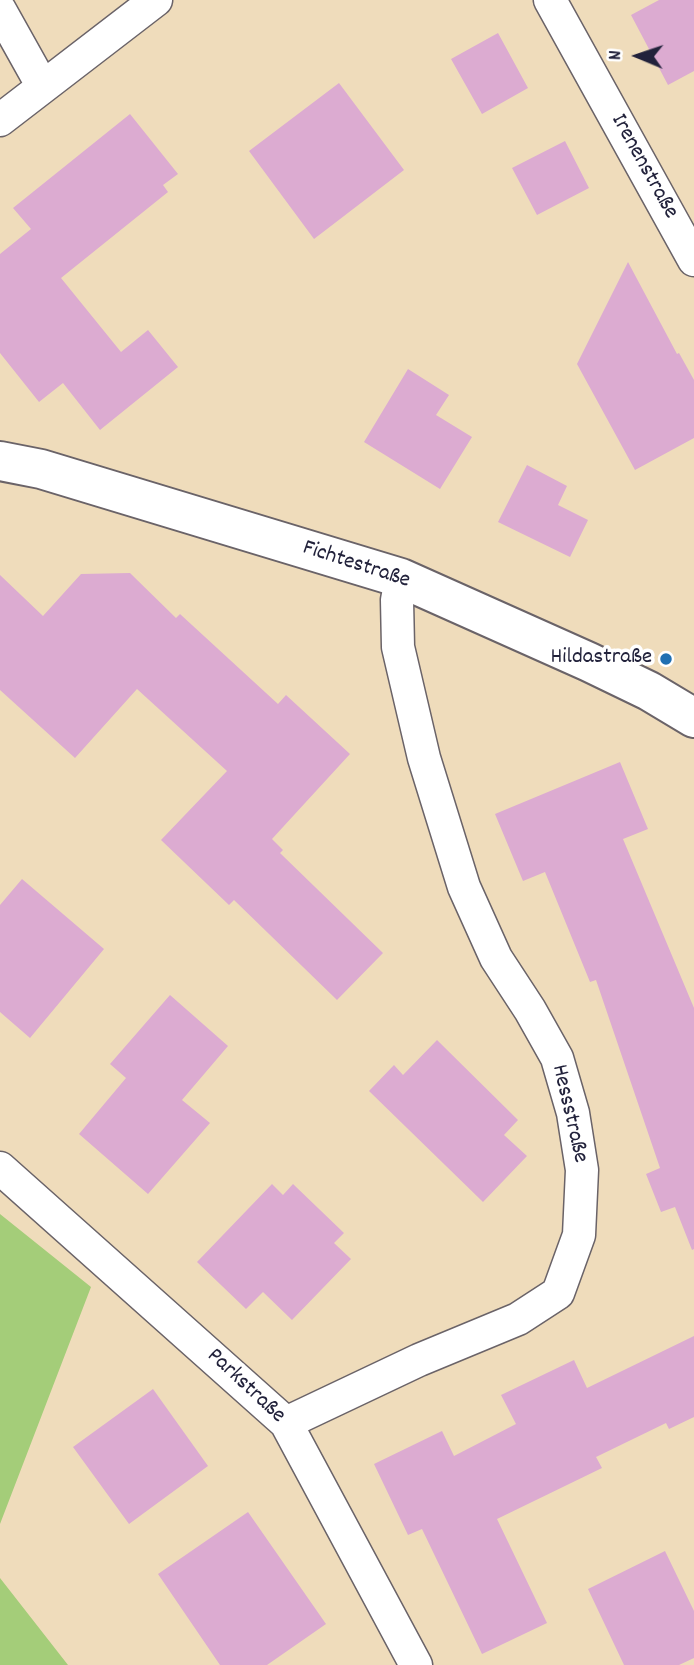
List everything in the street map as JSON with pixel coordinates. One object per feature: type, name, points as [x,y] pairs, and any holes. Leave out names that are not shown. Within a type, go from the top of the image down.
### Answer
[{"type":"street","points":[[0,120],[156,0]]},
{"type":"street","name":"Irenenstraße","points":[[550,0],[694,260]]},
{"type":"street","points":[[0,10],[43,86]]},
{"type":"street","name":"Fichtestraße","points":[[0,461],[41,469],[401,578],[589,662],[649,691],[694,718]]},
{"type":"street","name":"Hessstraße","points":[[286,1423],[419,1360],[518,1320],[558,1293],[579,1235],[582,1170],[573,1113],[557,1058],[496,958],[464,887],[424,758],[398,647],[397,600],[401,578]]},
{"type":"street","name":"Parkstraße","points":[[0,1168],[286,1423],[416,1665]]},
{"type":"green space","points":[[0,1214],[91,1287],[0,1524]]},
{"type":"green space","points":[[0,1578],[68,1665],[0,1665]]},
{"type":"building","points":[[659,0],[694,0],[694,71],[668,85],[631,15]]},
{"type":"building","points":[[498,33],[528,88],[482,114],[451,59]]},
{"type":"building","points":[[339,83],[404,170],[314,239],[249,151]]},
{"type":"building","points":[[130,114],[178,174],[163,185],[168,192],[61,278],[121,352],[148,330],[178,367],[100,430],[63,383],[39,402],[0,353],[0,254],[31,229],[13,208]]},
{"type":"building","points":[[565,141],[589,188],[537,215],[512,168]]},
{"type":"building","points":[[628,262],[677,354],[679,353],[694,380],[694,438],[635,470],[577,364]]},
{"type":"building","points":[[408,369],[449,395],[436,415],[472,437],[440,489],[364,442]]},
{"type":"building","points":[[527,465],[567,486],[558,505],[588,520],[570,557],[498,522]]},
{"type":"building","points":[[130,573],[176,618],[180,614],[278,704],[286,695],[350,754],[272,839],[283,850],[280,853],[383,953],[337,1000],[234,900],[229,905],[161,840],[227,771],[137,689],[75,758],[0,690],[0,575],[43,616],[81,574]]},
{"type":"building","points":[[620,762],[648,829],[623,839],[694,1008],[692,1250],[675,1207],[661,1212],[646,1174],[660,1168],[596,980],[590,982],[545,872],[523,881],[495,814]]},
{"type":"building","points":[[22,879],[104,949],[30,1038],[0,1012],[0,905]]},
{"type":"building","points":[[170,995],[228,1046],[182,1100],[210,1123],[148,1194],[79,1134],[126,1078],[110,1064]]},
{"type":"building","points":[[437,1040],[518,1120],[504,1135],[527,1156],[483,1202],[369,1091],[394,1065],[403,1075]]},
{"type":"building","points":[[272,1184],[283,1195],[293,1184],[344,1233],[334,1243],[351,1259],[292,1320],[263,1292],[246,1309],[197,1262]]},
{"type":"building","points":[[694,1336],[694,1417],[669,1429],[666,1423],[596,1457],[602,1468],[497,1519],[547,1623],[482,1654],[422,1529],[408,1535],[374,1464],[442,1431],[454,1456],[516,1424],[501,1395],[574,1360],[587,1388]]},
{"type":"building","points":[[153,1389],[208,1466],[129,1524],[73,1447]]},
{"type":"building","points":[[248,1512],[326,1624],[267,1665],[220,1665],[158,1574]]},
{"type":"building","points":[[665,1551],[694,1611],[694,1658],[679,1665],[624,1665],[588,1589]]},
{"type":"place","name":"Hildastraße","points":[[666,659]]}]
